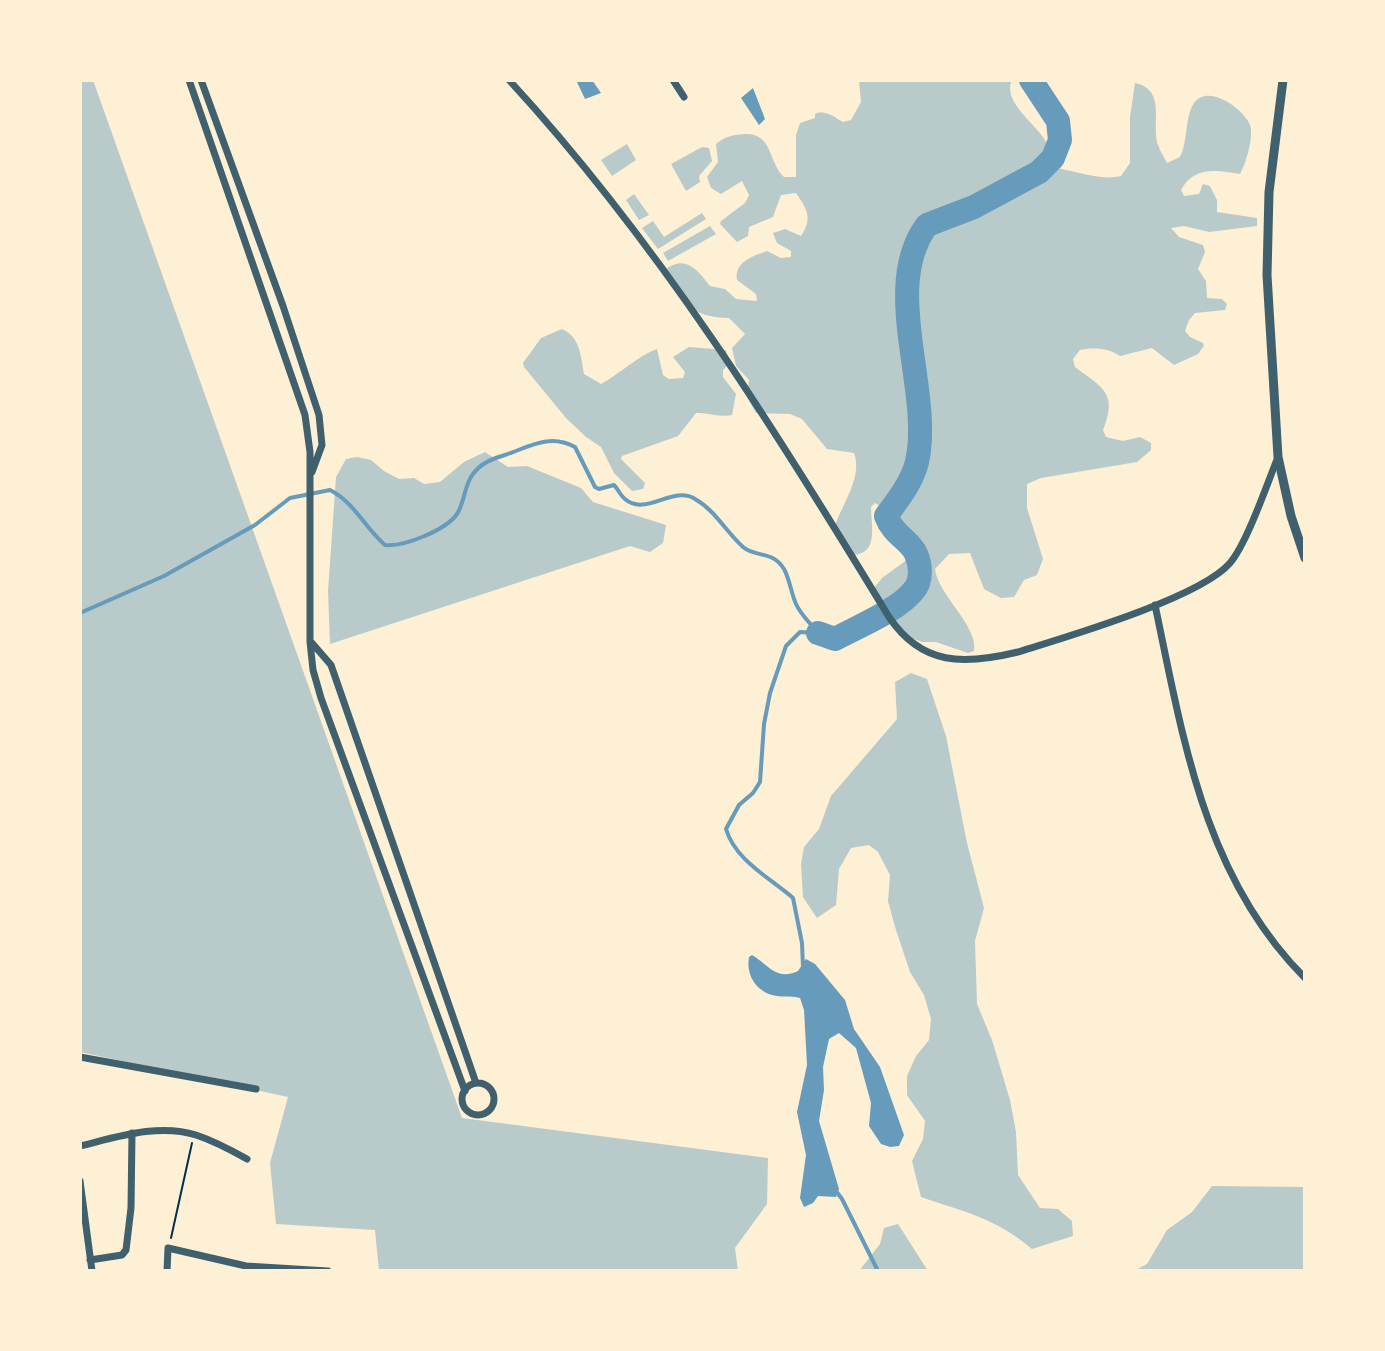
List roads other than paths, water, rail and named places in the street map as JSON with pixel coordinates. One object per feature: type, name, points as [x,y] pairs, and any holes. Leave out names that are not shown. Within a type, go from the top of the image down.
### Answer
[{"type":"street","points":[[189,80],[305,415],[310,452],[310,642],[313,670],[465,1091],[463,1103],[471,1114],[483,1115],[495,1100],[486,1085],[476,1083],[465,1091]]},
{"type":"street","points":[[201,80],[274,282],[321,425],[322,445],[310,478]]},
{"type":"street","points":[[509,80],[602,187],[727,357],[889,617],[917,649],[954,659],[996,657],[1039,646],[1155,605],[1214,578],[1236,555],[1278,457]]},
{"type":"street","points":[[673,80],[684,97]]},
{"type":"street","points":[[1283,80],[1266,244],[1278,457],[1291,516],[1305,558]]},
{"type":"street","points":[[215,151],[225,148]]},
{"type":"street","points":[[225,178],[234,175]]},
{"type":"street","points":[[262,286],[274,282]]},
{"type":"street","points":[[1155,605],[1189,767],[1206,817],[1224,859],[1250,905],[1282,953],[1305,978]]},
{"type":"street","points":[[310,642],[331,665],[476,1083]]},
{"type":"street","points":[[80,1057],[256,1089]]},
{"type":"street","points":[[80,1146],[132,1133],[162,1131],[194,1134],[247,1159]]},
{"type":"street","points":[[90,1260],[122,1255],[126,1250],[131,1208],[132,1133]]},
{"type":"street","points":[[80,1181],[92,1271]]},
{"type":"street","points":[[167,1271],[168,1248],[246,1266],[328,1271]]},
{"type":"water","points":[[576,80],[592,80],[601,93],[585,99]]},
{"type":"water","points":[[753,88],[765,119],[759,125],[741,98]]},
{"type":"water","points":[[752,955],[784,974],[798,971],[806,959],[815,964],[845,1000],[854,1029],[880,1067],[904,1135],[899,1146],[881,1144],[869,1126],[871,1103],[856,1048],[839,1033],[829,1039],[823,1067],[824,1090],[819,1121],[839,1189],[836,1197],[818,1196],[813,1203],[804,1207],[800,1198],[806,1155],[797,1112],[807,1065],[804,1010],[800,998],[772,995],[756,985],[749,969],[749,957]]},
{"type":"waterway","points":[[818,633],[835,639],[888,611],[907,597],[918,582],[920,568],[916,554],[886,516],[912,477],[920,434],[907,309],[908,279],[914,250],[927,225],[974,207],[1039,172],[1053,158],[1060,140],[1058,121],[1031,80]]},
{"type":"waterway","points":[[80,613],[164,576],[255,525],[290,498],[330,490],[339,495],[385,545],[413,540],[452,520],[460,509],[470,478],[483,464],[531,445],[556,441],[575,447],[595,487],[599,489],[614,485],[633,504],[678,496],[686,496],[702,504],[743,547],[779,563],[786,573],[798,608],[818,633]]},
{"type":"waterway","points":[[803,967],[802,943],[793,898],[745,859],[726,829],[739,805],[760,782],[764,724],[770,693],[786,646],[800,632],[818,633]]},
{"type":"waterway","points":[[836,1191],[878,1271]]}]
